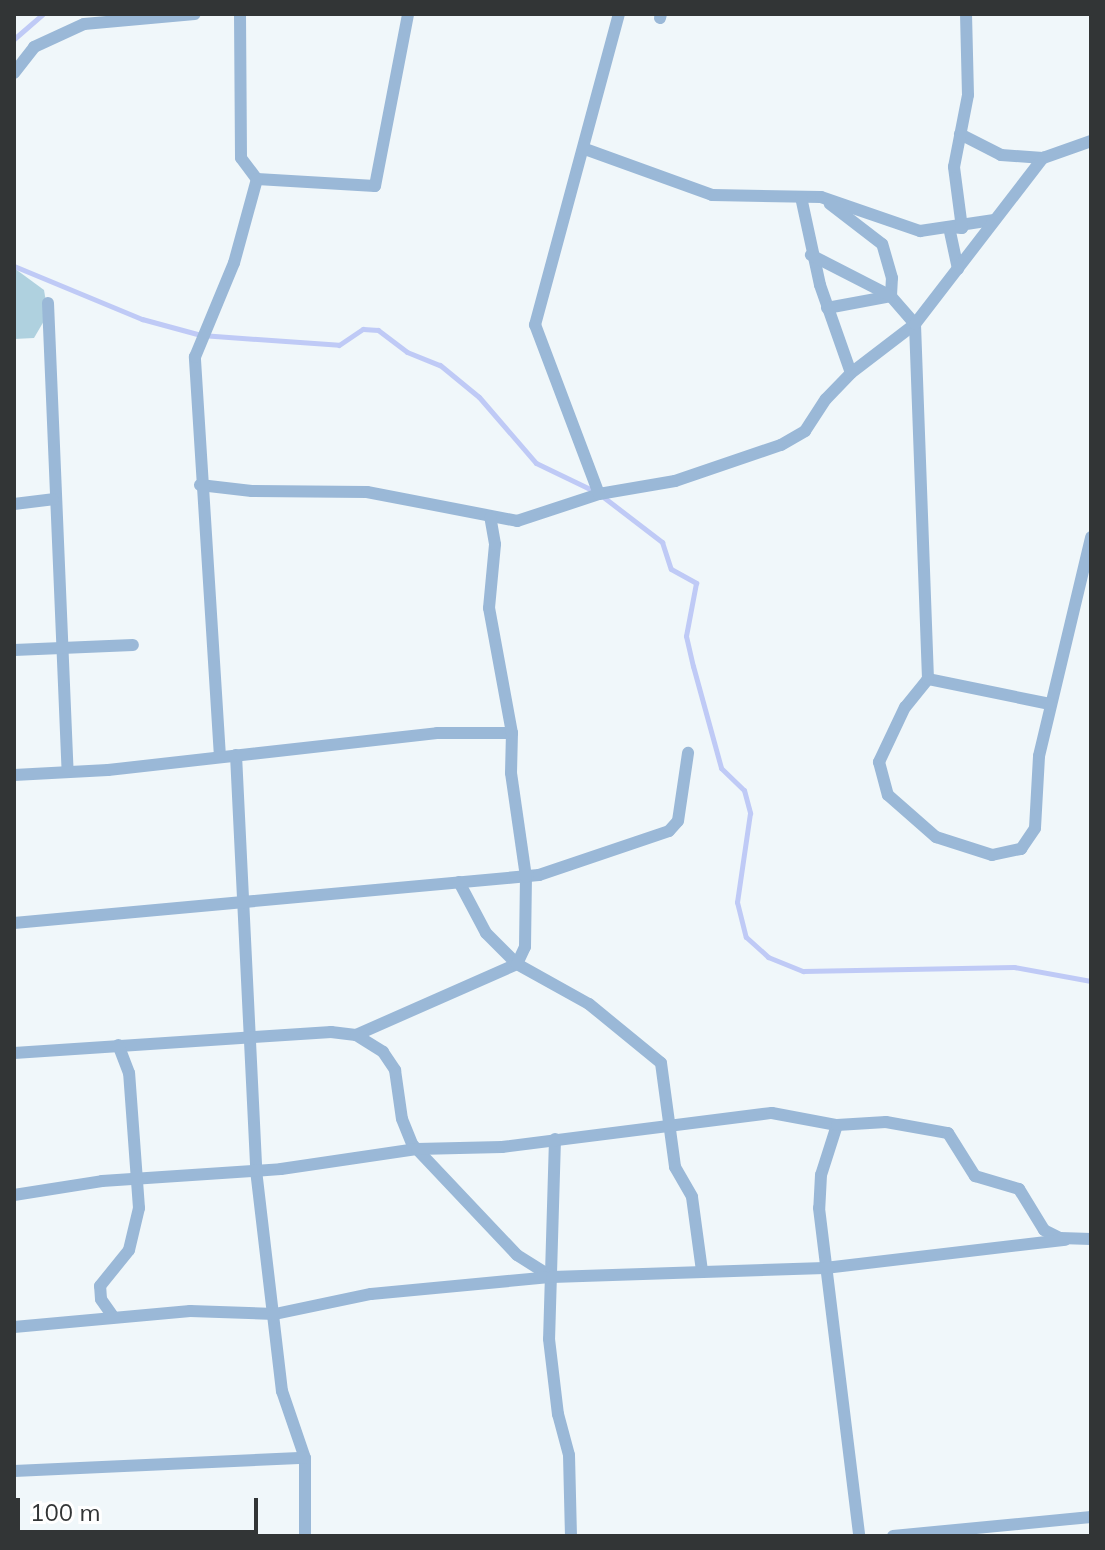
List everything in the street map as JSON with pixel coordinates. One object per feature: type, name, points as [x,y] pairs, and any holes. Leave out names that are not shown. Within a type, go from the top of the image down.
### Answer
[{"type":"street","points":[[14,73],[34,47],[84,24],[195,14]]},
{"type":"street","points":[[240,14],[241,158],[257,179],[375,186],[408,14]]},
{"type":"street","points":[[599,494],[553,359],[535,325],[619,14]]},
{"type":"street","points":[[962,228],[954,167],[968,95],[966,14]]},
{"type":"street","points":[[960,134],[1001,155],[1043,158],[1091,141]]},
{"type":"street","points":[[585,149],[712,195],[821,197],[920,231],[962,228],[995,220]]},
{"type":"street","points":[[200,485],[367,492],[517,521],[599,494],[675,481],[781,445],[805,431],[826,399],[851,373],[915,324],[1043,158]]},
{"type":"street","points":[[220,757],[215,634],[200,485],[195,357],[234,263],[257,179]]},
{"type":"street","points":[[801,197],[811,255],[851,373]]},
{"type":"street","points":[[821,197],[882,244],[890,257],[891,296]]},
{"type":"street","points":[[958,269],[949,227],[962,228]]},
{"type":"street","points":[[811,255],[891,296],[915,324],[928,679],[905,707],[879,762],[888,795],[936,837],[992,855],[1021,849],[1035,828],[1039,756],[1091,537]]},
{"type":"street","points":[[827,308],[891,296]]},
{"type":"street","points":[[48,303],[53,499],[68,772]]},
{"type":"street","points":[[14,504],[53,499]]},
{"type":"street","points":[[14,1053],[118,1045],[356,1035],[517,964],[525,947],[526,877],[511,773],[512,733],[489,608],[495,544],[490,517]]},
{"type":"street","points":[[14,650],[133,645]]},
{"type":"street","points":[[928,679],[1050,704]]},
{"type":"street","points":[[161,764],[437,733],[512,733]]},
{"type":"street","points":[[14,923],[526,877],[618,852],[669,831],[678,821],[688,753]]},
{"type":"street","points":[[236,755],[246,1039],[256,1170],[282,1391],[305,1458],[305,1536]]},
{"type":"street","points":[[14,775],[220,757]]},
{"type":"street","points":[[459,882],[486,933],[517,964],[589,1004],[655,1055],[675,1167],[692,1197],[702,1271]]},
{"type":"street","points":[[356,1035],[383,1052],[395,1070],[402,1119],[417,1149],[517,1255],[552,1277]]},
{"type":"street","points":[[112,1315],[101,1299],[100,1286],[129,1250],[139,1208],[129,1073],[118,1045]]},
{"type":"street","points":[[14,1195],[137,1177],[256,1170],[417,1149],[462,1151],[772,1113],[837,1125],[886,1122],[948,1133],[975,1176],[1019,1189],[1044,1230],[1060,1238],[1090,1238]]},
{"type":"street","points":[[837,1125],[821,1175],[825,1268],[859,1536]]},
{"type":"street","points":[[555,1139],[549,1339],[569,1455],[571,1536]]},
{"type":"street","points":[[14,1327],[112,1315],[190,1311],[275,1314],[371,1294],[552,1277],[825,1268],[1090,1238]]},
{"type":"street","points":[[14,1471],[305,1458]]},
{"type":"street","points":[[893,1536],[1091,1517]]},
{"type":"shaded area","points":[[14,268],[44,290],[48,314],[34,338],[14,339]]},
{"type":"waterway","points":[[14,39],[43,14]]},
{"type":"waterway","points":[[14,266],[142,319],[201,335],[339,345],[363,329],[378,330],[407,352],[440,365],[479,397],[536,463],[594,491]]},
{"type":"waterway","points":[[602,496],[662,542],[671,569],[696,583],[686,636],[693,666],[721,768],[744,790],[750,813],[737,902],[746,937],[768,957],[803,971],[1014,967],[1091,981]]}]
